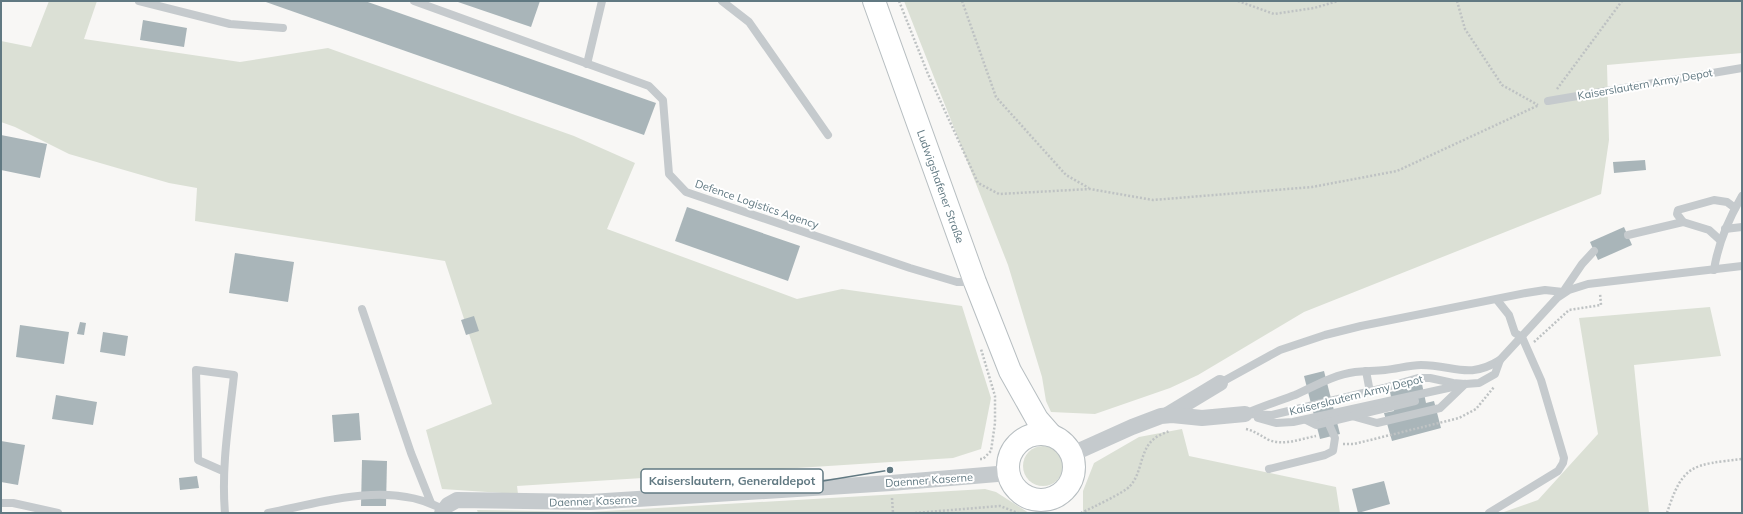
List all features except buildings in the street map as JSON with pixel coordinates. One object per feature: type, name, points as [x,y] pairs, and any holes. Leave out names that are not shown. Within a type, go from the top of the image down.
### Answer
[{"type":"street","name":"Ludwigshafener Straße","points":[[874,1],[975,282],[1010,371],[1037,419],[1051,435]]},
{"type":"street","name":"Ludwigshafener Straße","points":[[1010,371],[1020,414],[1021,427],[1019,442]]},
{"type":"street","name":"Kaiserslautern Army Depot","points":[[1072,454],[1132,427],[1167,415],[1220,383]]},
{"type":"street","name":"Kaiserslautern Army Depot","points":[[1167,415],[1202,418],[1245,414]]},
{"type":"street","points":[[1037,434],[1051,435],[1064,442],[1072,454],[1074,466],[1073,477],[1061,503],[1055,497],[1044,499],[1030,508],[1023,494],[1015,486],[1009,473],[1010,456],[1019,442],[1026,437],[1037,434]]},
{"type":"street","name":"Daenner Kaserne","points":[[439,509],[458,500],[590,502],[898,482],[1009,473]]},
{"type":"lane","points":[[139,1],[230,24],[283,28]]},
{"type":"lane","name":"Defence Logistics Agency","points":[[414,1],[649,86],[663,100],[669,174],[686,192],[950,280],[967,283],[975,282]]},
{"type":"lane","points":[[587,64],[602,1]]},
{"type":"lane","points":[[722,1],[749,22],[828,135]]},
{"type":"lane","name":"Kaiserslautern Army Depot","points":[[1548,101],[1742,68]]},
{"type":"lane","points":[[1714,270],[1716,250],[1742,196]]},
{"type":"lane","points":[[1720,240],[1709,230],[1683,222],[1679,218],[1677,212],[1678,210],[1690,205],[1714,200],[1727,202],[1736,208]]},
{"type":"lane","points":[[1628,235],[1683,222]]},
{"type":"lane","points":[[1725,229],[1742,227]]},
{"type":"lane","points":[[1563,292],[1582,264],[1594,251]]},
{"type":"lane","name":"Kaiserslautern Army Depot","points":[[1220,383],[1274,354],[1302,342],[1361,326],[1545,290],[1563,292],[1588,284],[1742,266]]},
{"type":"lane","name":"Kaiserslautern Army Depot","points":[[1245,414],[1272,415],[1370,392],[1418,378],[1430,378],[1465,384],[1479,383],[1495,374],[1500,360],[1563,292]]},
{"type":"lane","points":[[1489,513],[1558,471],[1563,463],[1562,447],[1541,380],[1522,337],[1514,333],[1509,315],[1497,300]]},
{"type":"lane","points":[[362,308],[411,453],[439,509]]},
{"type":"lane","points":[[1245,414],[1347,373],[1384,371],[1421,365],[1473,371],[1489,367],[1500,360]]},
{"type":"lane","points":[[223,471],[198,460],[196,370],[234,375],[223,471],[224,513]]},
{"type":"lane","points":[[1366,371],[1370,392]]},
{"type":"lane","points":[[1245,414],[1276,423],[1286,423],[1306,420],[1465,384]]},
{"type":"lane","points":[[1352,416],[1377,423],[1440,408],[1465,384]]},
{"type":"lane","points":[[1306,420],[1316,425],[1442,394],[1465,384]]},
{"type":"lane","name":"Kaiserslautern Army Depot","points":[[1269,469],[1325,455],[1333,451],[1335,438],[1328,422]]},
{"type":"lane","points":[[268,513],[364,495],[396,495],[439,509]]},
{"type":"lane","points":[[1,503],[13,503],[38,511],[58,513]]},
{"type":"path","points":[[899,1],[928,74],[978,183],[999,194],[1090,189],[1153,200],[1312,186],[1396,171],[1548,101],[1622,1]]},
{"type":"path","points":[[962,1],[996,97],[1066,175],[1090,189]]},
{"type":"path","points":[[1238,1],[1274,14],[1314,8],[1338,1]]},
{"type":"path","points":[[1457,1],[1465,29],[1502,85],[1538,105]]},
{"type":"path","points":[[975,460],[983,459],[991,451],[995,423],[995,396],[979,344]]},
{"type":"path","points":[[1081,513],[1129,488],[1137,477],[1144,451],[1149,444],[1155,438],[1172,428],[1167,415]]},
{"type":"path","points":[[1667,513],[1675,490],[1680,481],[1693,469],[1708,463],[1742,459]]},
{"type":"path","points":[[892,492],[893,513]]},
{"type":"path","points":[[915,513],[1000,506],[1030,508]]},
{"type":"shaded area","points":[[49,1],[97,1],[84,39],[240,62],[328,48],[574,136],[635,163],[607,229],[797,299],[842,289],[962,306],[991,398],[981,449],[953,458],[517,486],[518,494],[442,489],[426,430],[492,404],[445,261],[195,221],[197,188],[169,183],[69,154],[15,127],[1,122],[1,41],[31,47]]},
{"type":"shaded area","points":[[904,1],[1742,1],[1742,53],[1607,65],[1609,140],[1601,194],[1304,312],[1198,375],[1170,388],[1095,414],[1051,412],[1046,401],[1042,377],[1008,265]]},
{"type":"shaded area","points":[[1710,307],[1721,356],[1634,365],[1649,513],[1501,513],[1538,500],[1598,434],[1579,318]]},
{"type":"shaded area","points":[[1182,429],[1189,456],[1336,487],[1340,513],[1083,513],[1083,491],[1094,463],[1139,437]]},
{"type":"shaded area","points":[[1047,446],[1054,449],[1060,455],[1063,466],[1062,474],[1054,483],[1047,486],[1039,486],[1032,483],[1024,474],[1023,462],[1026,455],[1035,447]]},
{"type":"shaded area","points":[[985,489],[996,492],[1029,513],[478,513],[477,510],[589,512]]},
{"type":"place","name":"Kaiserslautern, Generaldepot","points":[[890,470]]}]
